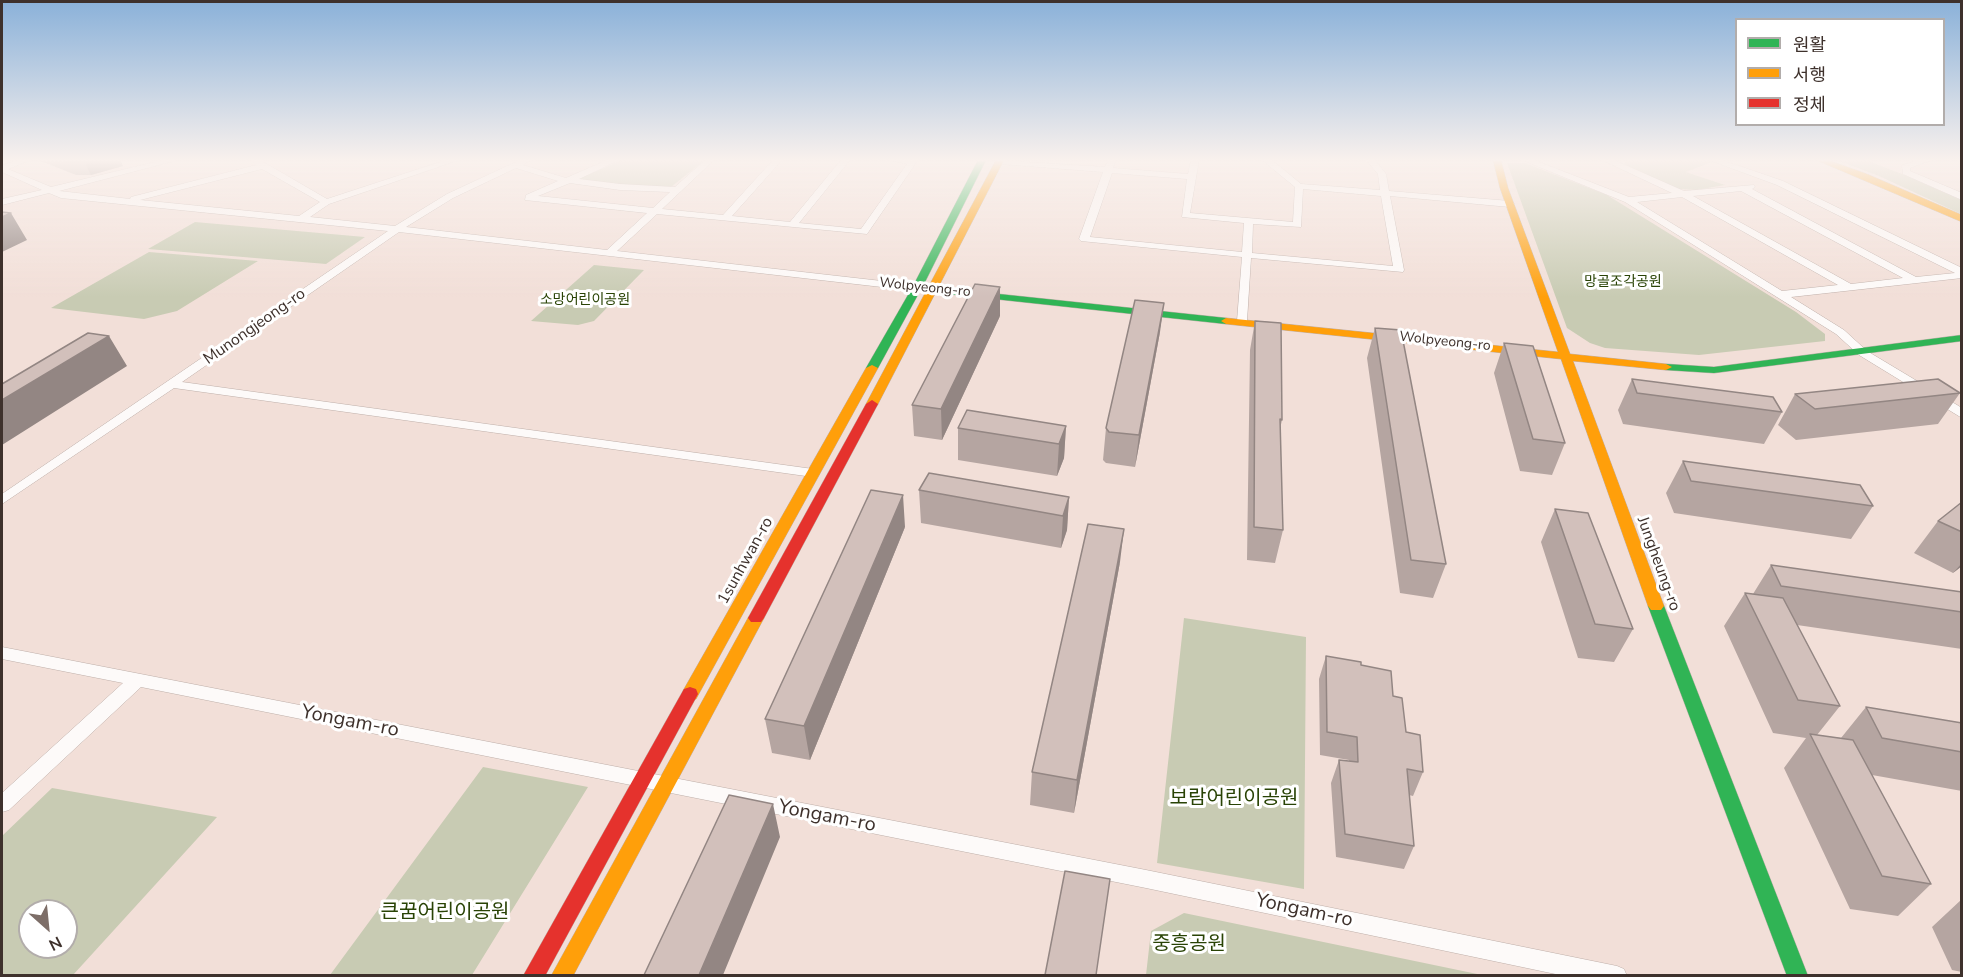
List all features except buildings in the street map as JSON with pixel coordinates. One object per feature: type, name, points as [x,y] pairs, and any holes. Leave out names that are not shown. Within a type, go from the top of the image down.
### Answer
[{"type":"street","name":"Wolpyeong-ro","points":[[171,206],[1640,365],[1714,370],[1962,338]]},
{"type":"street","points":[[301,219],[321,206]]},
{"type":"street","name":"Munongjeong-ro","points":[[2,500],[397,229],[435,206]]},
{"type":"street","points":[[596,206],[864,232],[883,206]]},
{"type":"street","points":[[609,253],[660,206]]},
{"type":"street","points":[[725,219],[737,206]]},
{"type":"street","points":[[792,225],[808,206]]},
{"type":"street","name":"1sunhwan-ro","points":[[533,975],[917,288],[959,206]]},
{"type":"street","points":[[561,975],[934,289],[977,206]]},
{"type":"street","points":[[1096,206],[1084,239],[1399,270],[1389,206]]},
{"type":"street","points":[[1187,206],[1185,215],[1298,225],[1298,206]]},
{"type":"street","name":"Jungheung-ro","points":[[1511,206],[1685,684],[1798,975]]},
{"type":"street","points":[[1637,206],[1840,332],[1863,352],[1962,414]]},
{"type":"street","points":[[1704,206],[1847,286]]},
{"type":"street","points":[[1776,206],[1914,280]]},
{"type":"street","points":[[1825,206],[1962,273]]},
{"type":"street","points":[[1931,206],[1962,219]]},
{"type":"street","points":[[1242,321],[1249,220]]},
{"type":"street","points":[[1778,295],[1962,273]]},
{"type":"street","points":[[172,384],[813,474]]},
{"type":"street","name":"Yongam-ro","points":[[2,653],[663,786],[1146,879],[1617,975]]},
{"type":"street","points":[[2,804],[139,679]]},
{"type":"green space","name":"망골조각공원","points":[[1522,206],[1624,206],[1796,312],[1825,334],[1825,341],[1699,355],[1605,348],[1590,343],[1567,328]]},
{"type":"green space","points":[[1943,206],[1961,206],[1961,214]]},
{"type":"green space","points":[[195,222],[365,237],[326,264],[148,249]]},
{"type":"green space","points":[[149,252],[258,261],[177,311],[144,319],[51,308]]},
{"type":"green space","name":"소망어린이공원","points":[[594,265],[644,270],[594,321],[578,325],[531,321]]},
{"type":"green space","name":"보람어린이공원","points":[[1184,618],[1306,637],[1304,889],[1157,863]]},
{"type":"green space","name":"큰꿈어린이공원","points":[[483,767],[588,787],[472,975],[330,975]]},
{"type":"green space","points":[[52,788],[217,817],[73,975],[2,975],[2,836]]},
{"type":"green space","name":"중흥공원","points":[[1184,913],[1482,975],[1146,975],[1151,931]]},
{"type":"traffic: fast","points":[[872,368],[917,288],[959,206]]},
{"type":"traffic: fast","points":[[917,288],[1226,321]]},
{"type":"traffic: fast","points":[[1666,367],[1714,370],[1962,338]]},
{"type":"traffic: fast","points":[[1656,606],[1798,976]]},
{"type":"traffic: slow","points":[[872,404],[976,206]]},
{"type":"traffic: slow","points":[[1510,206],[1656,606]]},
{"type":"traffic: slow","points":[[1931,206],[1962,219]]},
{"type":"traffic: slow","points":[[1226,321],[1666,367]]},
{"type":"traffic: slow","points":[[690,694],[872,368]]},
{"type":"traffic: slow","points":[[561,976],[756,618]]},
{"type":"traffic: jam","points":[[756,618],[872,404]]},
{"type":"traffic: jam","points":[[533,976],[690,694]]}]
